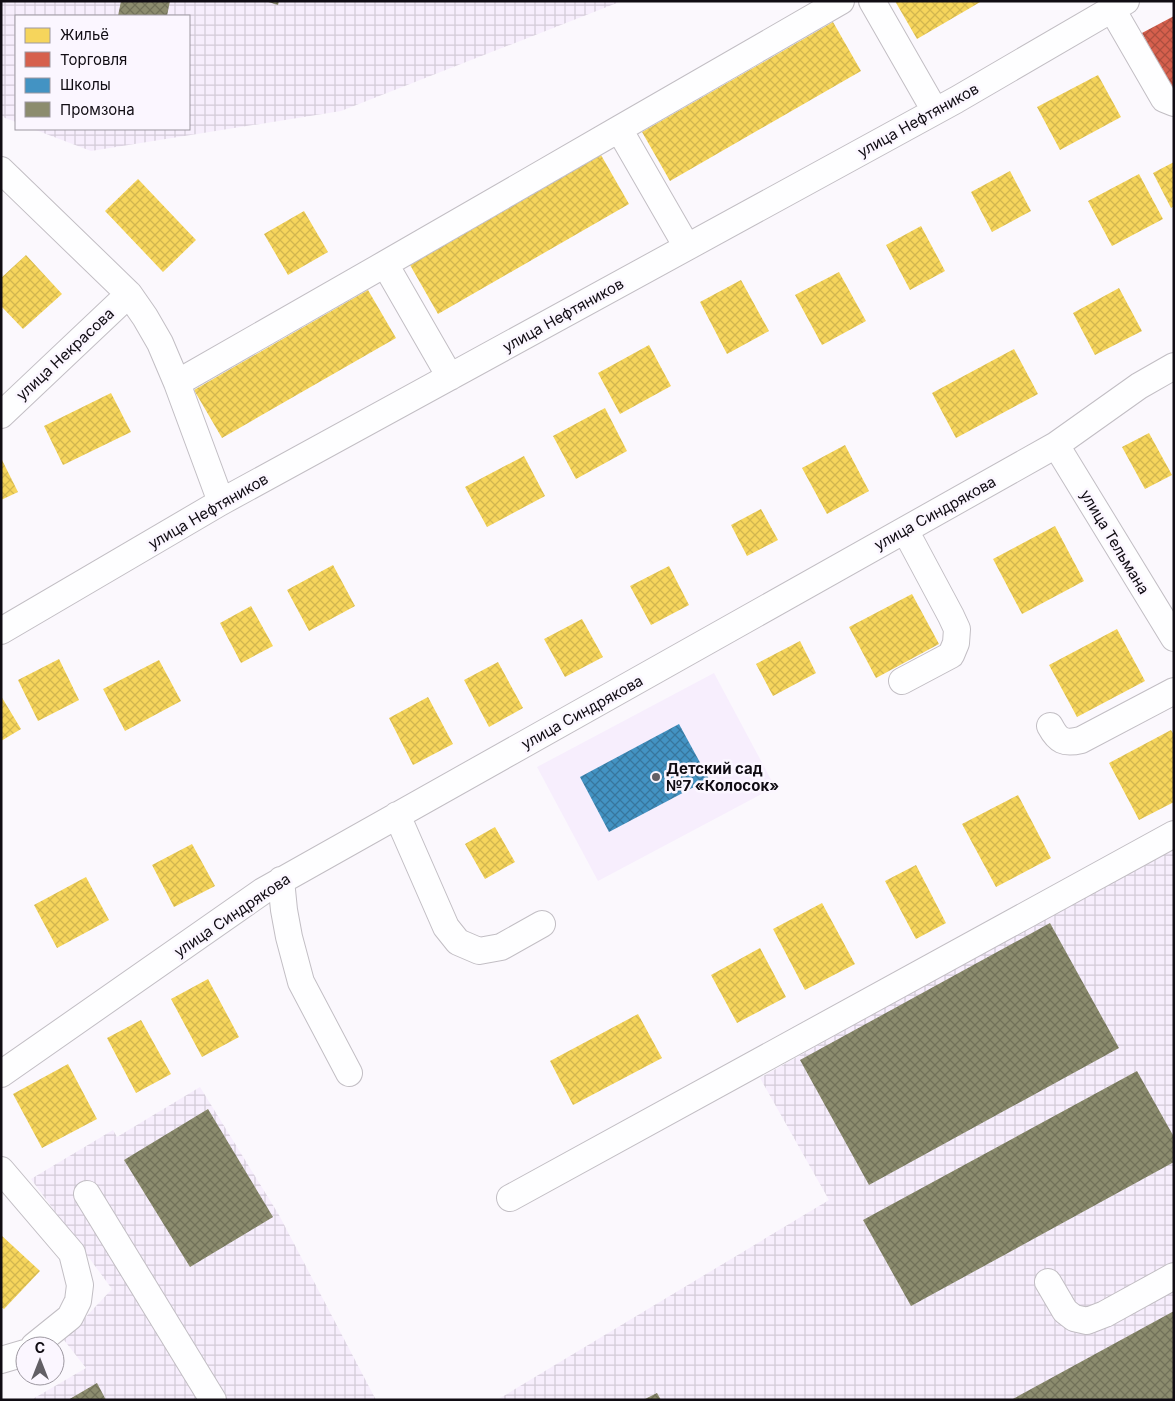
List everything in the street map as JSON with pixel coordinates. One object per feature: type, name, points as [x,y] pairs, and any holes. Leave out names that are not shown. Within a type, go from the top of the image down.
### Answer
[{"type":"street","points":[[177,383],[841,1]]},
{"type":"street","points":[[872,1],[935,111]]},
{"type":"street","points":[[1119,5],[1164,99],[1174,103]]},
{"type":"street","name":"улица Нефтяников","points":[[1,631],[221,502],[935,111],[1119,5]]},
{"type":"street","points":[[619,129],[687,247]]},
{"type":"street","points":[[1,170],[129,294],[145,317],[160,343],[177,383],[221,502]]},
{"type":"street","points":[[385,264],[450,377]]},
{"type":"street","name":"улица Некрасова","points":[[1,415],[129,294]]},
{"type":"street","name":"улица Синдрякова","points":[[1,1074],[255,896],[281,880],[1056,445],[1139,386],[1174,366]]},
{"type":"street","name":"улица Тельмана","points":[[1056,445],[1174,638]]},
{"type":"street","points":[[902,681],[952,655],[956,643],[957,629],[905,530]]},
{"type":"street","points":[[1050,726],[1056,737],[1062,741],[1082,740],[1174,691]]},
{"type":"street","points":[[397,815],[446,927],[458,942],[479,951],[502,947],[542,924]]},
{"type":"street","points":[[510,1198],[1174,834]]},
{"type":"street","points":[[281,880],[289,937],[301,982],[349,1073]]},
{"type":"street","points":[[1,1170],[72,1253],[80,1285],[78,1301],[70,1317],[46,1336]]},
{"type":"street","points":[[87,1194],[213,1400]]},
{"type":"street","points":[[1048,1282],[1065,1311],[1074,1318],[1087,1321],[1105,1314],[1174,1276]]},
{"type":"street","points":[[1,1360],[15,1356]]},
{"type":"shaded area","points":[[1,1],[622,1],[341,111],[91,151],[36,130],[190,130],[190,15],[15,15],[15,122],[1,115]]},
{"type":"shaded area","name":"Детский сад №7 «Колосок»","points":[[714,673],[775,787],[598,881],[537,767]]},
{"type":"shaded area","points":[[1174,844],[1174,1400],[497,1400],[829,1200],[760,1078]]},
{"type":"shaded area","points":[[200,1087],[279,1215],[376,1400],[31,1400],[55,1386],[65,1386],[65,1380],[86,1368],[65,1339],[112,1289],[31,1179],[113,1130],[117,1137]]},
{"type":"building: Жильё","points":[[895,1],[982,1],[917,39]]},
{"type":"building: Жильё","points":[[833,22],[861,71],[670,181],[642,132]]},
{"type":"building: Жильё","points":[[1098,75],[1121,117],[1060,150],[1037,107]]},
{"type":"building: Жильё","points":[[601,155],[629,204],[438,314],[410,265]]},
{"type":"building: Жильё","points":[[1174,162],[1174,206],[1171,208],[1153,173]]},
{"type":"building: Жильё","points":[[1010,171],[1031,211],[992,232],[971,192]]},
{"type":"building: Жильё","points":[[1139,174],[1163,219],[1112,246],[1088,201]]},
{"type":"building: Жильё","points":[[138,179],[196,240],[163,272],[105,211]]},
{"type":"building: Жильё","points":[[304,211],[328,252],[288,275],[264,234]]},
{"type":"building: Жильё","points":[[921,226],[945,271],[910,290],[886,245]]},
{"type":"building: Жильё","points":[[26,255],[62,294],[23,329],[1,306],[1,278]]},
{"type":"building: Жильё","points":[[839,272],[866,321],[822,345],[795,295]]},
{"type":"building: Жильё","points":[[741,280],[769,331],[727,354],[700,302]]},
{"type":"building: Жильё","points":[[1119,288],[1142,331],[1095,355],[1073,313]]},
{"type":"building: Жильё","points":[[368,290],[396,338],[222,438],[194,390]]},
{"type":"building: Жильё","points":[[649,345],[671,386],[620,414],[598,373]]},
{"type":"building: Жильё","points":[[1014,349],[1038,394],[956,438],[932,393]]},
{"type":"building: Жильё","points":[[111,393],[131,432],[63,465],[44,426]]},
{"type":"building: Жильё","points":[[605,408],[627,451],[576,479],[553,436]]},
{"type":"building: Жильё","points":[[1149,433],[1172,475],[1145,489],[1122,447]]},
{"type":"building: Жильё","points":[[845,445],[869,491],[827,514],[802,468]]},
{"type":"building: Жильё","points":[[524,456],[545,496],[487,527],[465,487]]},
{"type":"building: Жильё","points":[[1,458],[18,492],[1,500]]},
{"type":"building: Жильё","points":[[761,509],[778,540],[747,556],[731,525]]},
{"type":"building: Жильё","points":[[1055,526],[1084,581],[1022,614],[993,559]]},
{"type":"building: Жильё","points":[[333,565],[355,606],[309,631],[287,590]]},
{"type":"building: Жильё","points":[[669,566],[689,605],[651,625],[630,586]]},
{"type":"building: Жильё","points":[[912,594],[939,644],[876,678],[849,627]]},
{"type":"building: Жильё","points":[[251,606],[273,646],[241,663],[220,623]]},
{"type":"building: Жильё","points":[[582,619],[603,657],[565,677],[544,639]]},
{"type":"building: Жильё","points":[[1117,629],[1145,681],[1077,717],[1049,665]]},
{"type":"building: Жильё","points":[[800,641],[816,673],[773,696],[756,664]]},
{"type":"building: Жильё","points":[[59,659],[79,700],[38,721],[18,680]]},
{"type":"building: Жильё","points":[[159,660],[181,701],[125,731],[103,689]]},
{"type":"building: Жильё","points":[[498,662],[523,708],[489,727],[464,680]]},
{"type":"building: Жильё","points":[[1,696],[21,729],[1,741]]},
{"type":"building: Жильё","points":[[428,697],[453,744],[413,765],[389,718]]},
{"type":"building: Жильё","points":[[1171,730],[1174,735],[1174,802],[1139,820],[1109,763]]},
{"type":"building: Жильё","points":[[1018,795],[1051,858],[996,887],[962,824]]},
{"type":"building: Жильё","points":[[495,827],[515,862],[485,879],[465,844]]},
{"type":"building: Жильё","points":[[192,844],[215,886],[174,907],[152,865]]},
{"type":"building: Жильё","points":[[916,865],[946,923],[916,939],[885,881]]},
{"type":"building: Жильё","points":[[86,877],[109,920],[57,948],[34,905]]},
{"type":"building: Жильё","points":[[822,903],[855,964],[805,990],[773,929]]},
{"type":"building: Жильё","points":[[760,948],[786,997],[737,1023],[711,975]]},
{"type":"building: Жильё","points":[[208,979],[239,1037],[202,1057],[171,999]]},
{"type":"building: Жильё","points":[[638,1014],[662,1058],[573,1105],[550,1061]]},
{"type":"building: Жильё","points":[[141,1020],[171,1074],[136,1093],[107,1038]]},
{"type":"building: Жильё","points":[[68,1064],[97,1119],[42,1148],[13,1094]]},
{"type":"building: Жильё","points":[[1,1235],[40,1271],[4,1309],[1,1307]]},
{"type":"building: Торговля","points":[[1174,16],[1174,93],[1142,33]]},
{"type":"building: Школы","points":[[679,724],[709,779],[609,832],[580,777]]},
{"type":"building: Промзона","points":[[121,1],[170,1],[167,15],[118,15]]},
{"type":"building: Промзона","points":[[265,1],[279,1],[278,5]]},
{"type":"building: Промзона","points":[[1050,923],[1119,1048],[869,1185],[800,1060]]},
{"type":"building: Промзона","points":[[1137,1071],[1174,1137],[1174,1162],[911,1306],[863,1220]]},
{"type":"building: Промзона","points":[[208,1109],[273,1217],[190,1267],[124,1160]]},
{"type":"building: Промзона","points":[[1174,1311],[1174,1400],[1011,1400]]},
{"type":"building: Промзона","points":[[97,1383],[106,1400],[68,1400]]},
{"type":"building: Промзона","points":[[657,1393],[661,1400],[643,1400]]},
{"type":"place","name":"Детский сад №7 «Колосок»","points":[[656,777]]}]
